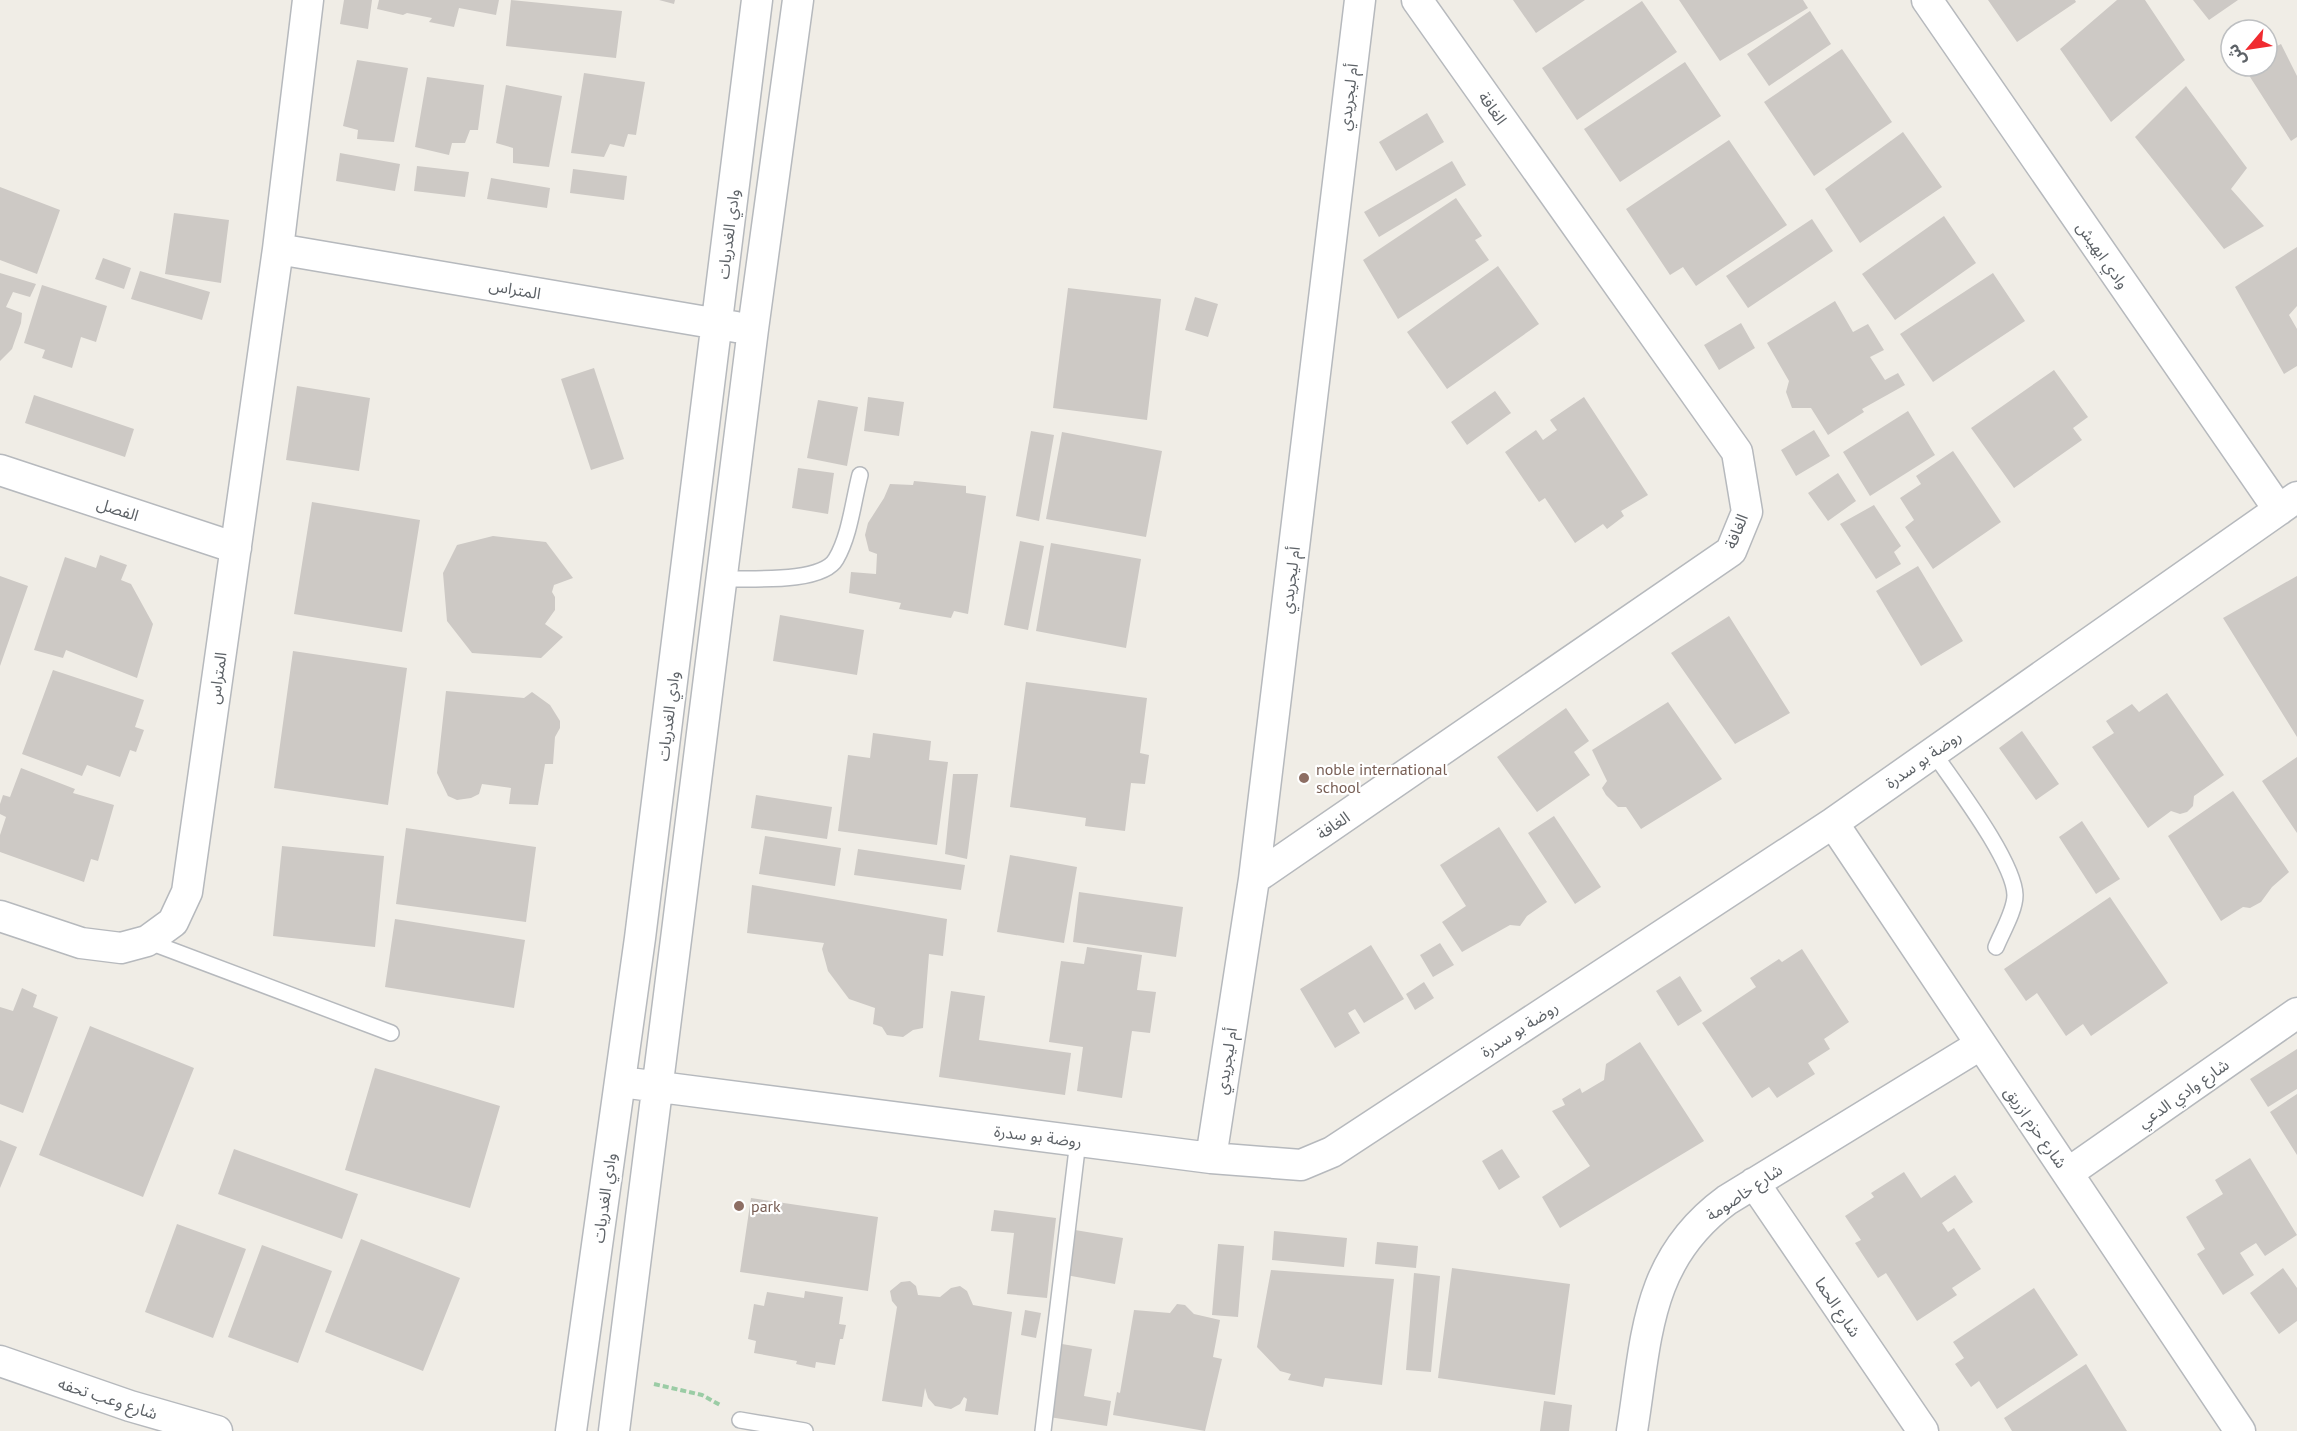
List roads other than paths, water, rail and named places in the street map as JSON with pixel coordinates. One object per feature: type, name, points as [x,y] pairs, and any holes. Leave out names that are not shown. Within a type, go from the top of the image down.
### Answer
[{"type":"street","name":"المتراس","points":[[0,916],[81,943],[121,948],[147,941],[173,922],[188,892],[278,249],[308,0]]},
{"type":"street","name":"وادي الغدريات","points":[[571,1431],[621,1082],[757,0]]},
{"type":"street","points":[[614,1431],[753,329],[798,0]]},
{"type":"street","name":"أم ليجريدي","points":[[1210,1158],[1254,879],[1360,0]]},
{"type":"street","name":"الغافة","points":[[1254,879],[1731,551],[1747,512],[1737,452],[1417,0]]},
{"type":"street","name":"وادي ابهيش","points":[[1927,0],[2288,503]]},
{"type":"street","name":"المتراس","points":[[278,249],[753,329]]},
{"type":"street","name":"الفصل","points":[[0,470],[236,548]]},
{"type":"street","name":"روضة بو سدرة","points":[[621,1082],[1210,1158],[1301,1165],[1332,1152],[1833,823],[2288,503]]},
{"type":"street","name":"شارع حزم ازريق","points":[[1833,823],[2240,1431]]},
{"type":"street","name":"شارع وادي الدعي","points":[[2068,1173],[2297,1013]]},
{"type":"street","name":"شارع خاصومة","points":[[1632,1431],[1654,1298],[1666,1267],[1682,1241],[1706,1215],[1754,1183],[1980,1045]]},
{"type":"street","name":"شارع الحما","points":[[1754,1183],[1923,1431]]},
{"type":"street","name":"شارع وعب تحفه","points":[[0,1361],[129,1419],[217,1431]]},
{"type":"lane","points":[[721,579],[809,576],[835,562],[845,537],[860,475]]},
{"type":"lane","points":[[1933,752],[1976,816],[2014,883],[2015,899],[1996,947]]},
{"type":"lane","points":[[147,941],[391,1033]]},
{"type":"lane","points":[[1043,1431],[1078,1141]]},
{"type":"lane","points":[[740,1420],[805,1431]]},
{"type":"place","name":"noble international school","points":[[1304,778]]},
{"type":"place","name":"park","points":[[739,1206]]}]
